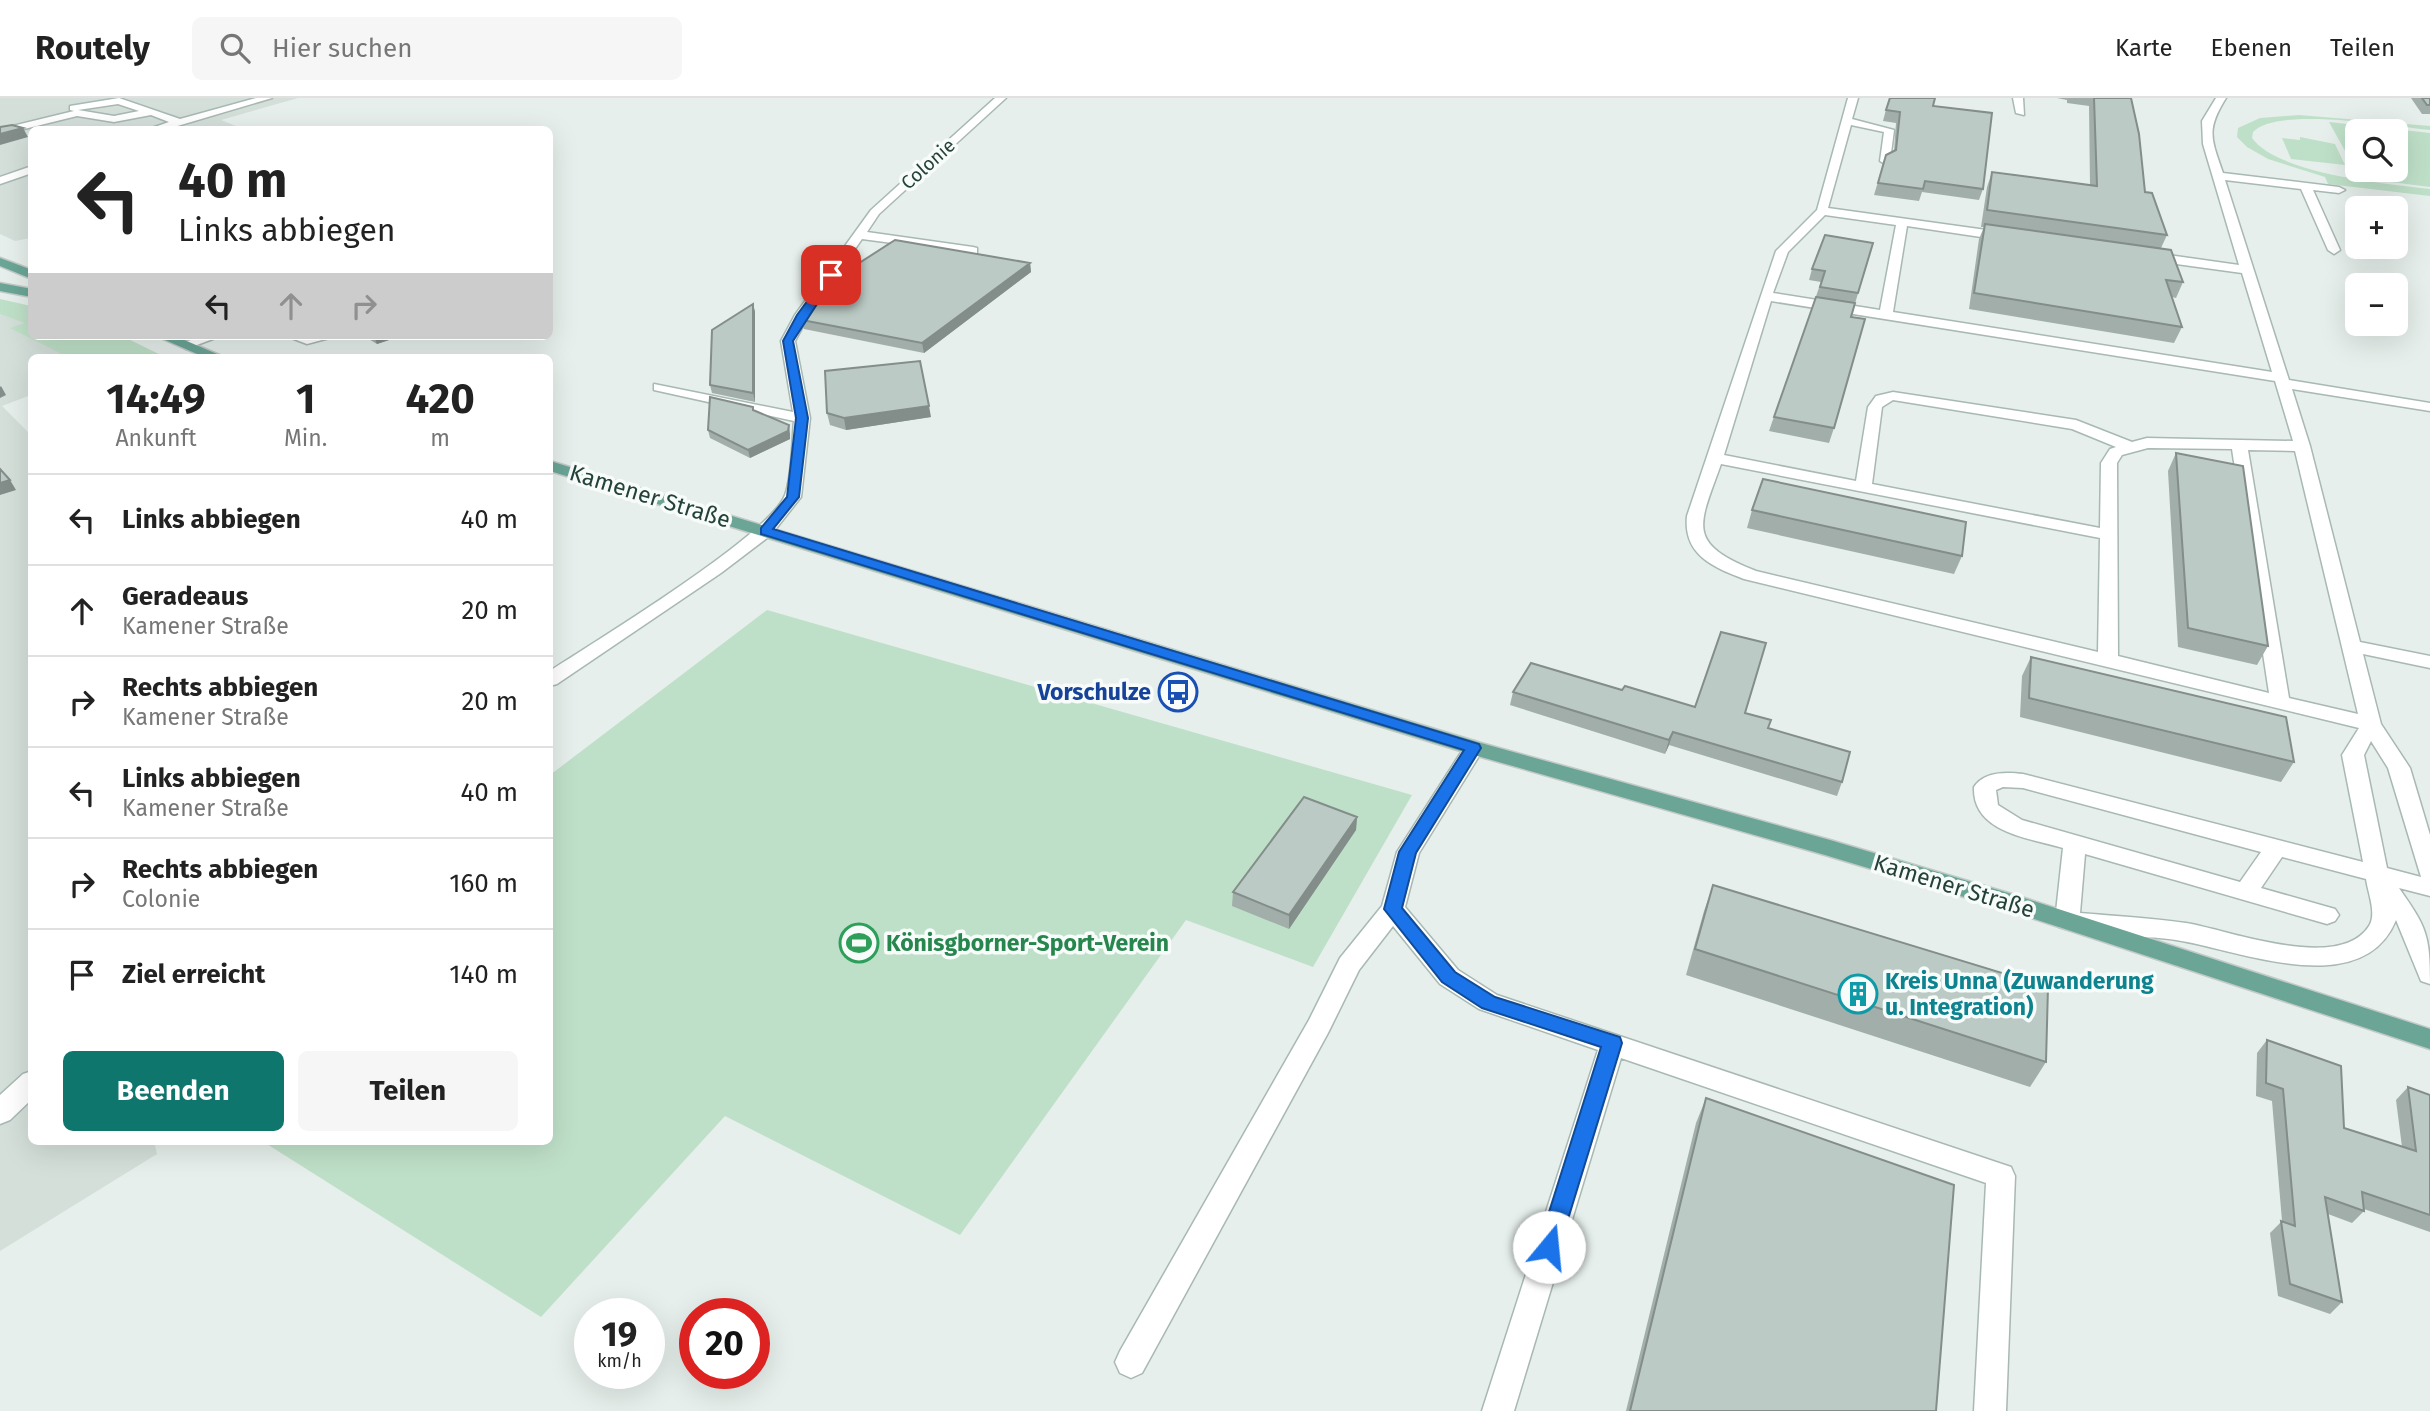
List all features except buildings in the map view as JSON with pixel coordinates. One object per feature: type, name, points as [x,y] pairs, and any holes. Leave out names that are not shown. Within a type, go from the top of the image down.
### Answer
[{"type":"main road","points":[[0,262],[28,273]]},
{"type":"main road","points":[[0,286],[28,292]]},
{"type":"main road","points":[[173,340],[209,354]]},
{"type":"main road","name":"Kamener Straße","points":[[553,467],[1474,748],[1830,848],[2067,921],[2430,1040]]},
{"type":"street","points":[[211,101],[223,98]]},
{"type":"street","points":[[165,126],[267,98]]},
{"type":"street","name":"Colonie","points":[[553,678],[715,569],[765,531],[793,497],[802,418],[788,341],[802,315],[875,212],[1001,98]]},
{"type":"street","points":[[1853,98],[1822,211],[1782,251],[1766,296],[1692,526],[1693,540],[1704,554],[1723,566],[2371,724]]},
{"type":"street","points":[[2018,98],[2021,113]]},
{"type":"street","points":[[2221,98],[2207,121],[2208,144],[2302,446],[2354,646],[2371,724],[2399,768],[2430,873]]},
{"type":"street","points":[[49,113],[110,101],[179,122]]},
{"type":"street","points":[[0,131],[77,113],[124,119],[185,108]]},
{"type":"street","points":[[1847,121],[1889,130],[1885,161]]},
{"type":"street","points":[[1,174],[28,167]]},
{"type":"street","points":[[2218,176],[2339,190]]},
{"type":"street","points":[[2305,186],[2334,250]]},
{"type":"street","points":[[1822,211],[2022,239]]},
{"type":"street","points":[[1886,315],[1902,222]]},
{"type":"street","points":[[860,235],[973,251]]},
{"type":"street","points":[[2129,253],[2248,270]]},
{"type":"street","points":[[1766,296],[2430,407]]},
{"type":"street","points":[[186,345],[202,340]]},
{"type":"street","points":[[659,387],[802,418]]},
{"type":"street","points":[[1863,486],[1875,407],[1881,399],[1893,396],[2076,425],[2127,446]]},
{"type":"street","points":[[2108,660],[2109,463],[2116,452],[2127,446],[2147,443],[2302,446]]},
{"type":"street","points":[[2239,445],[2280,702]]},
{"type":"street","points":[[1715,458],[2109,535]]},
{"type":"street","points":[[2354,646],[2430,662]]},
{"type":"street","points":[[2075,844],[2067,921],[2192,933],[2284,957],[2327,958],[2363,946],[2379,935],[2385,918],[2353,755],[2371,724]]},
{"type":"street","points":[[1131,1362],[1319,1026],[1349,965],[1393,909],[1408,852],[1474,748]]},
{"type":"street","points":[[2327,915],[2075,844],[1999,819],[1988,811],[1983,799],[1985,787],[1992,781],[2023,781],[2430,888]]},
{"type":"street","points":[[2245,892],[2276,848]]},
{"type":"street","points":[[2378,876],[2409,921],[2430,974]]},
{"type":"street","points":[[1393,909],[1449,977],[1488,1002],[2001,1176],[1990,1411]]},
{"type":"street","points":[[1498,1411],[1613,1043]]},
{"type":"street","points":[[0,1112],[28,1086]]},
{"type":"shaded area","points":[[0,98],[298,98],[221,120],[236,126],[28,126],[28,239],[15,241],[0,234]]},
{"type":"shaded area","points":[[0,312],[28,324],[28,340],[46,340],[96,354],[28,354],[28,396],[2,406],[28,432],[28,1145],[155,1145],[157,1154],[0,1251]]},
{"type":"green space","points":[[2299,115],[2347,119],[2286,120],[2266,124],[2253,132],[2252,138],[2265,150],[2285,160],[2308,169],[2345,177],[2345,182],[2377,182],[2430,189],[2430,196],[2328,184],[2325,177],[2268,159],[2247,147],[2237,137],[2238,128],[2260,118]]},
{"type":"green space","points":[[2329,122],[2345,124],[2345,151]]},
{"type":"green space","points":[[2408,124],[2430,126],[2430,130],[2408,127]]},
{"type":"green space","points":[[2408,131],[2430,133],[2430,187],[2391,182],[2408,182]]},
{"type":"green space","points":[[2300,137],[2335,144],[2345,165],[2291,159],[2282,138],[2300,140]]},
{"type":"green space","points":[[0,299],[28,305],[28,337],[10,328],[25,323],[0,314]]},
{"type":"green space","points":[[34,340],[130,340],[159,354],[58,354],[60,353]]},
{"type":"green space","name":"Könisgborner-Sport-Verein","points":[[767,610],[1412,795],[1313,967],[1186,920],[960,1235],[725,1116],[541,1317],[268,1145],[553,1145],[553,773]]},
{"type":"place","name":"Vorschulze","points":[[1178,692]]},
{"type":"place","name":"Könisgborner-Sport-Verein","points":[[859,943]]},
{"type":"place","name":"Kreis Unna (Zuwanderung u. Integration)","points":[[1858,994]]},
{"type":"route","points":[[831,275],[802,315],[788,341],[802,418],[793,497],[765,531],[1474,748],[1408,852],[1393,909],[1449,977],[1488,1002],[1613,1043],[1549,1247]]}]
